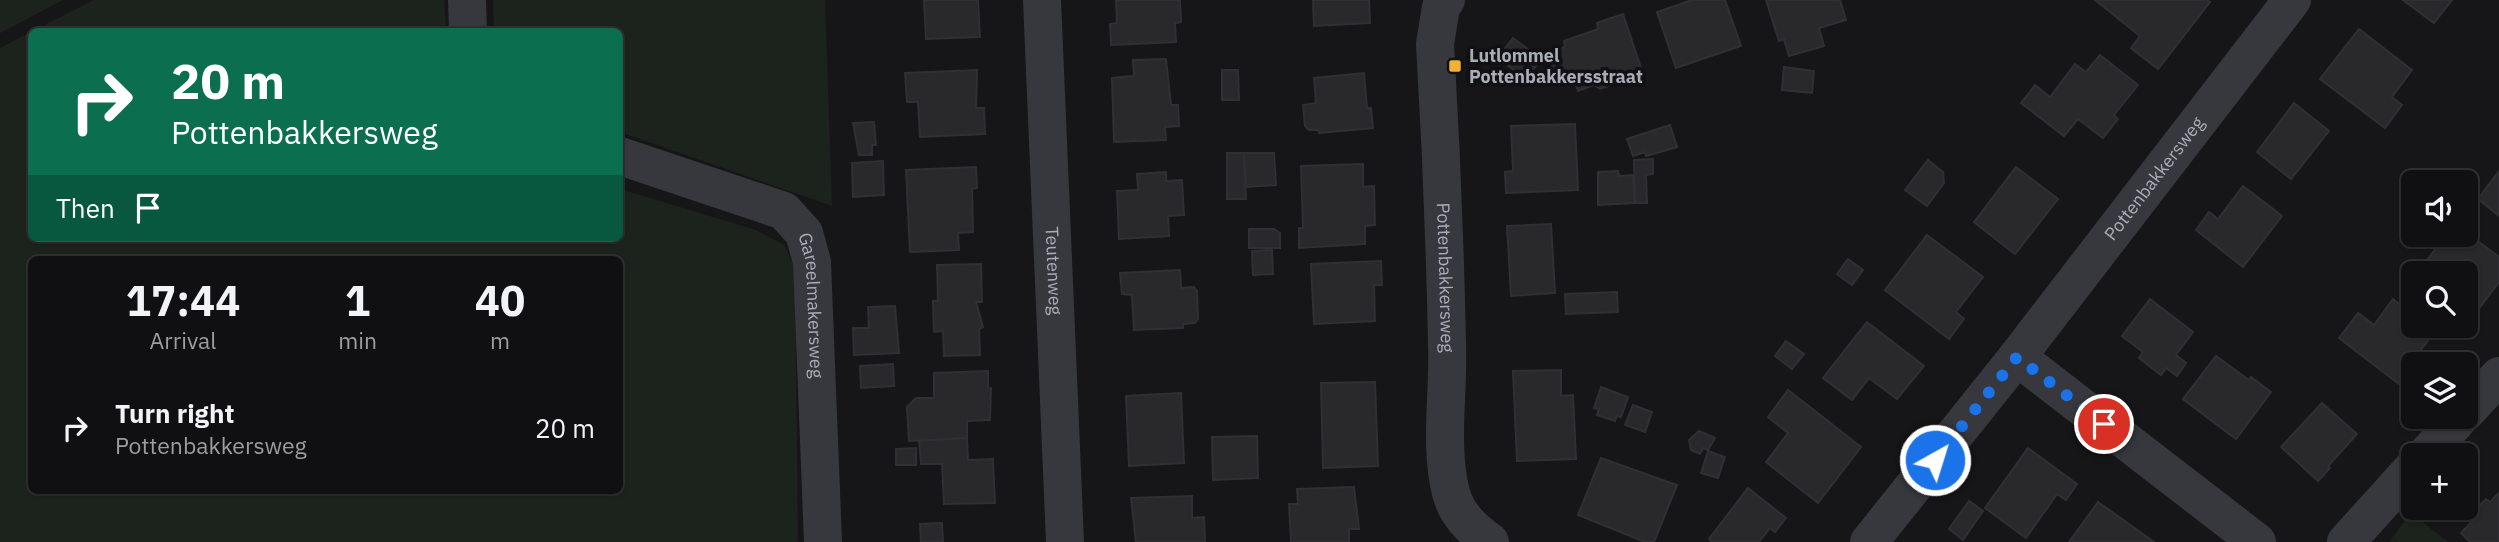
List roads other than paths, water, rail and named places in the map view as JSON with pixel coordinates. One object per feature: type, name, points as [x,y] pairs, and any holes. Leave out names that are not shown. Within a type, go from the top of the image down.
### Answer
[{"type":"street","points":[[467,0],[468,28]]},
{"type":"street","name":"Teutenweg","points":[[1042,0],[1065,542]]},
{"type":"street","name":"Pottenbakkersweg","points":[[1446,0],[1440,7],[1435,44],[1448,345],[1447,465],[1451,494],[1459,513],[1471,529],[1490,542]]},
{"type":"street","name":"Pottenbakkersweg","points":[[1869,542],[2017,357],[2292,0]]},
{"type":"street","name":"Gareelmakersweg","points":[[623,157],[784,211],[804,233],[812,262],[823,542]]},
{"type":"street","points":[[2017,357],[2257,542]]},
{"type":"street","points":[[2478,399],[2499,376]]},
{"type":"street","points":[[2437,443],[2449,429]]},
{"type":"street","points":[[2346,542],[2401,481]]},
{"type":"place","name":"Lutlommel Pottenbakkersstraat","points":[[1455,66]]}]
